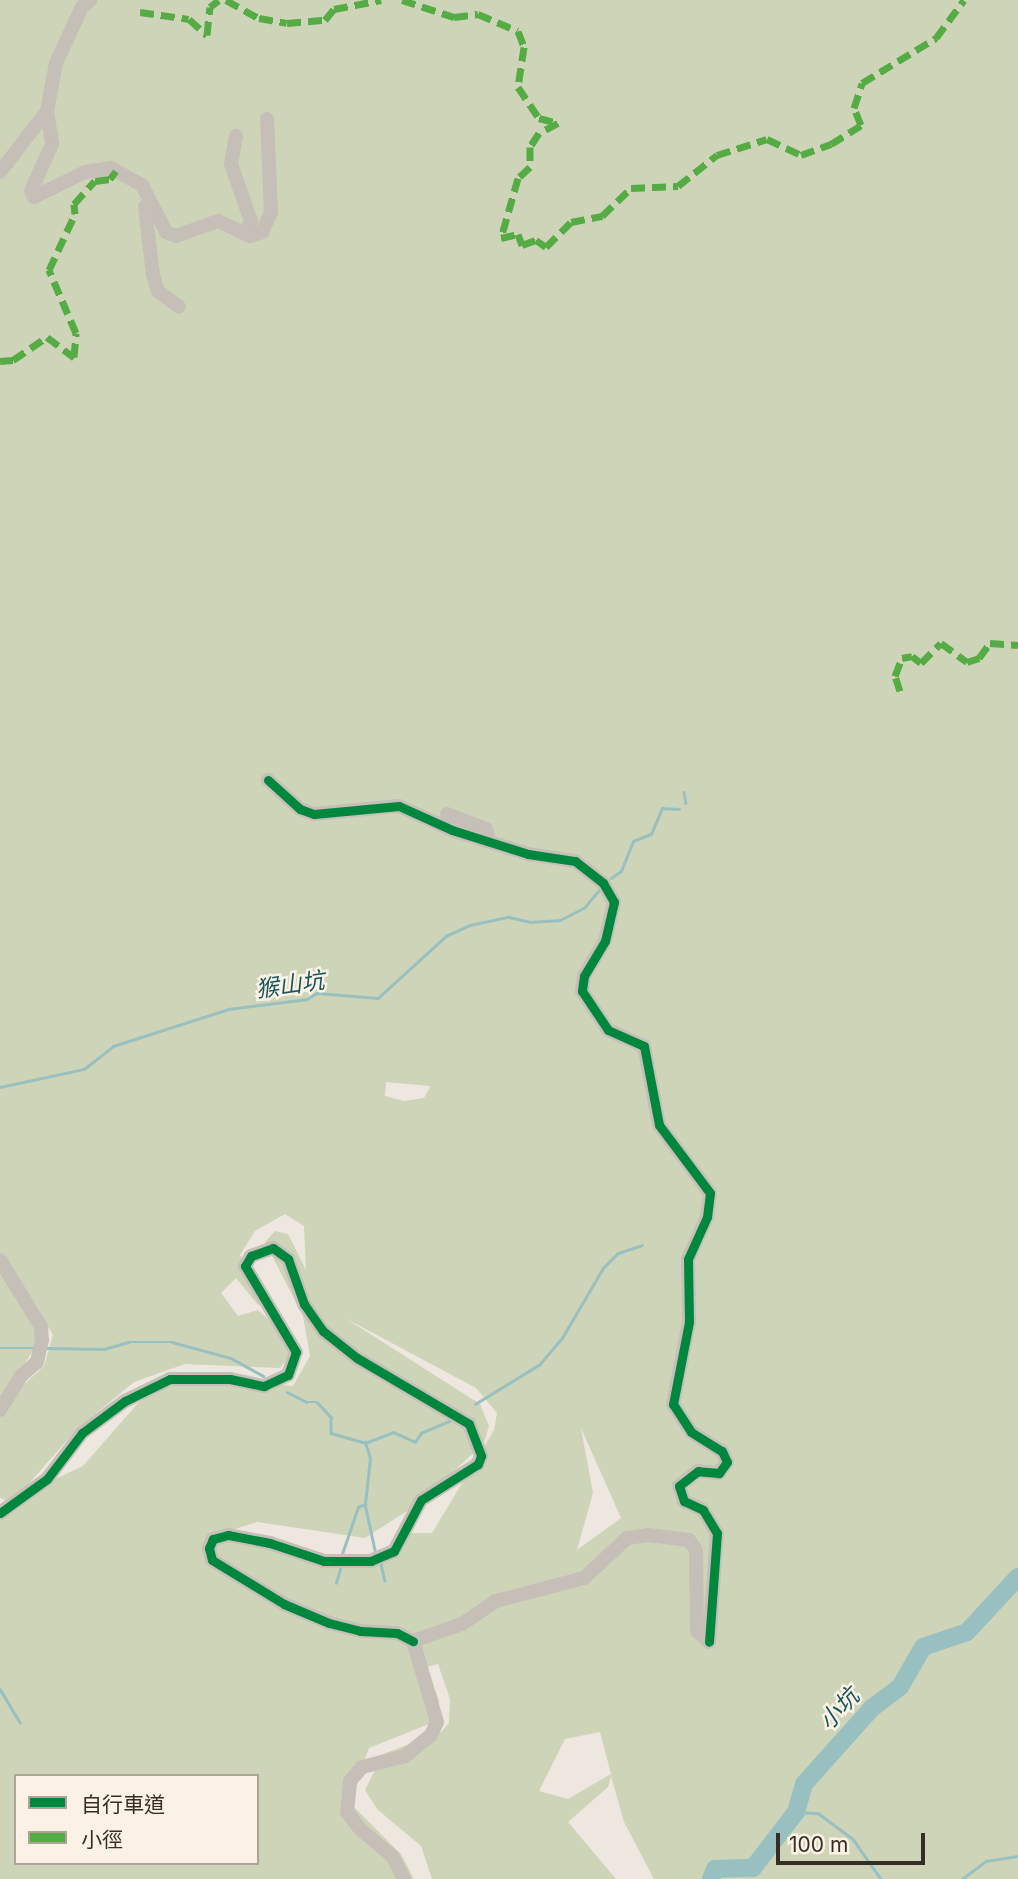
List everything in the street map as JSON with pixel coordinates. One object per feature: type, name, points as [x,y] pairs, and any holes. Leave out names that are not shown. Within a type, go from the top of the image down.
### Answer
[{"type":"street","points":[[90,0],[82,7],[56,63],[47,111],[52,144],[31,191],[34,197],[99,167],[127,176],[151,197],[166,232],[184,234],[218,221],[245,234],[258,236],[271,213],[267,119]]},
{"type":"street","points":[[0,172],[47,111]]},
{"type":"street","points":[[236,136],[231,164],[251,221],[245,234]]},
{"type":"street","points":[[127,176],[147,210],[158,291],[179,307]]},
{"type":"street","points":[[0,1513],[47,1479],[82,1433],[125,1401],[170,1378],[230,1378],[264,1386],[288,1375],[296,1352],[245,1266],[257,1252],[273,1248],[288,1259],[304,1304],[323,1331],[357,1357],[469,1424],[481,1456],[478,1464],[421,1500],[394,1551],[371,1561],[324,1561],[271,1542],[228,1535],[213,1539],[209,1548],[212,1560],[284,1604],[329,1623],[360,1631],[397,1633],[413,1641],[462,1624],[496,1601],[584,1578],[627,1538],[648,1535],[689,1539],[696,1550],[697,1632],[709,1642],[716,1533],[704,1510],[684,1501],[680,1486],[698,1471],[719,1473],[727,1462],[722,1451],[691,1432],[673,1404],[689,1322],[688,1259],[707,1217],[710,1193],[659,1125],[644,1046],[608,1030],[582,991],[584,976],[600,955],[614,902],[603,883],[575,862],[528,854],[399,806],[314,814],[300,809],[268,780]]},
{"type":"street","points":[[447,814],[486,829],[489,841]]},
{"type":"street","points":[[0,1260],[41,1327],[41,1348],[0,1409]]},
{"type":"street","points":[[404,1879],[393,1857],[360,1829],[347,1812],[350,1781],[362,1767],[405,1756],[431,1735],[437,1721],[413,1641]]},
{"type":"green space","points":[[0,0],[1018,0],[1018,1879],[654,1879],[624,1822],[611,1776],[608,1787],[568,1822],[616,1879],[432,1879],[421,1846],[377,1809],[365,1790],[383,1754],[441,1732],[449,1723],[450,1699],[438,1664],[427,1667],[439,1701],[434,1722],[369,1748],[353,1792],[353,1806],[401,1854],[414,1879],[0,1879],[0,1505],[8,1501],[0,1498],[0,1418],[16,1392],[44,1366],[53,1335],[48,1326],[0,1404]],"holes":[[[386,1082],[430,1086],[424,1098],[404,1101],[385,1096]],[[285,1214],[304,1226],[306,1270],[288,1234],[275,1231],[265,1242],[303,1316],[310,1356],[293,1386],[183,1376],[138,1403],[83,1466],[17,1497],[76,1430],[134,1382],[185,1364],[280,1368],[297,1346],[258,1310],[238,1316],[221,1293],[236,1278],[258,1305],[268,1304],[240,1255],[255,1231]],[[345,1318],[476,1388],[497,1413],[494,1430],[432,1533],[411,1533],[400,1555],[358,1566],[223,1533],[257,1522],[365,1538],[421,1502],[484,1443],[489,1426],[480,1404]],[[581,1428],[621,1518],[577,1550],[593,1493]],[[600,1732],[611,1774],[568,1799],[539,1791],[565,1739]]]},
{"type":"waterway","points":[[684,792],[686,803]]},
{"type":"waterway","points":[[611,878],[621,871],[633,841],[651,834],[662,808],[679,809]]},
{"type":"waterway","name":"猴山坑","points":[[0,1087],[84,1069],[113,1046],[229,1009],[307,999],[317,993],[378,998],[446,936],[470,925],[509,917],[531,922],[560,920],[584,908],[601,888]]},
{"type":"waterway","points":[[475,1404],[540,1364],[562,1338],[603,1268],[618,1253],[642,1245]]},
{"type":"waterway","points":[[47,1348],[104,1349],[128,1342],[172,1342],[231,1358],[263,1376]]},
{"type":"waterway","points":[[0,1348],[37,1348]]},
{"type":"waterway","points":[[287,1392],[307,1402],[317,1402],[331,1417],[331,1433],[365,1443],[393,1432],[415,1442],[421,1433],[452,1420]]},
{"type":"waterway","points":[[342,1554],[358,1507],[365,1504],[370,1458],[365,1443]]},
{"type":"waterway","points":[[365,1504],[375,1550]]},
{"type":"waterway","points":[[381,1564],[385,1581]]},
{"type":"waterway","points":[[336,1583],[340,1569]]},
{"type":"waterway","name":"小坑","points":[[711,1879],[715,1869],[753,1868],[796,1812],[804,1784],[872,1708],[900,1687],[923,1647],[967,1632],[1018,1577]]},
{"type":"waterway","points":[[0,1689],[20,1722]]},
{"type":"waterway","points":[[796,1812],[818,1813],[853,1839],[881,1879]]},
{"type":"waterway","points":[[962,1879],[986,1861],[1018,1856]]},
{"type":"marked path","points":[[140,12],[189,19],[207,35],[210,7],[219,0]]},
{"type":"marked path","points":[[226,0],[259,18],[287,23],[325,20],[334,9],[381,0]]},
{"type":"marked path","points":[[402,0],[454,17],[478,14],[518,31],[524,47],[518,87],[539,118],[558,123],[539,133],[530,147],[530,167],[518,178],[501,238],[518,234],[522,245],[536,240],[546,247],[571,222],[602,216],[631,188],[678,186],[717,155],[767,139],[801,155],[831,144],[861,125],[854,108],[862,83],[936,38],[964,0]]},
{"type":"marked path","points":[[0,361],[13,360],[47,337],[74,357],[76,333],[49,270],[75,214],[74,204],[95,181],[110,179],[116,171]]},
{"type":"marked path","points":[[900,691],[895,676],[902,658],[912,656],[921,663],[941,643],[967,662],[979,658],[990,643],[1018,645]]},
{"type":"cycle path","points":[[268,780],[300,809],[314,814],[399,806],[452,830],[528,854],[575,861],[603,883],[614,902],[605,941],[584,976],[582,991],[608,1030],[644,1046],[659,1125],[710,1193],[707,1217],[688,1259],[689,1322],[673,1404],[691,1432],[722,1451],[727,1462],[719,1473],[698,1471],[679,1486],[684,1501],[703,1510],[717,1533],[709,1642]]},
{"type":"cycle path","points":[[0,1513],[47,1479],[82,1433],[125,1401],[170,1379],[230,1379],[264,1386],[288,1375],[296,1352],[245,1266],[251,1256],[273,1248],[288,1259],[304,1304],[323,1331],[357,1358],[469,1424],[481,1456],[478,1464],[421,1500],[394,1551],[371,1561],[324,1561],[270,1543],[228,1535],[213,1539],[209,1548],[212,1560],[284,1604],[329,1623],[360,1631],[397,1633],[413,1641]]}]
